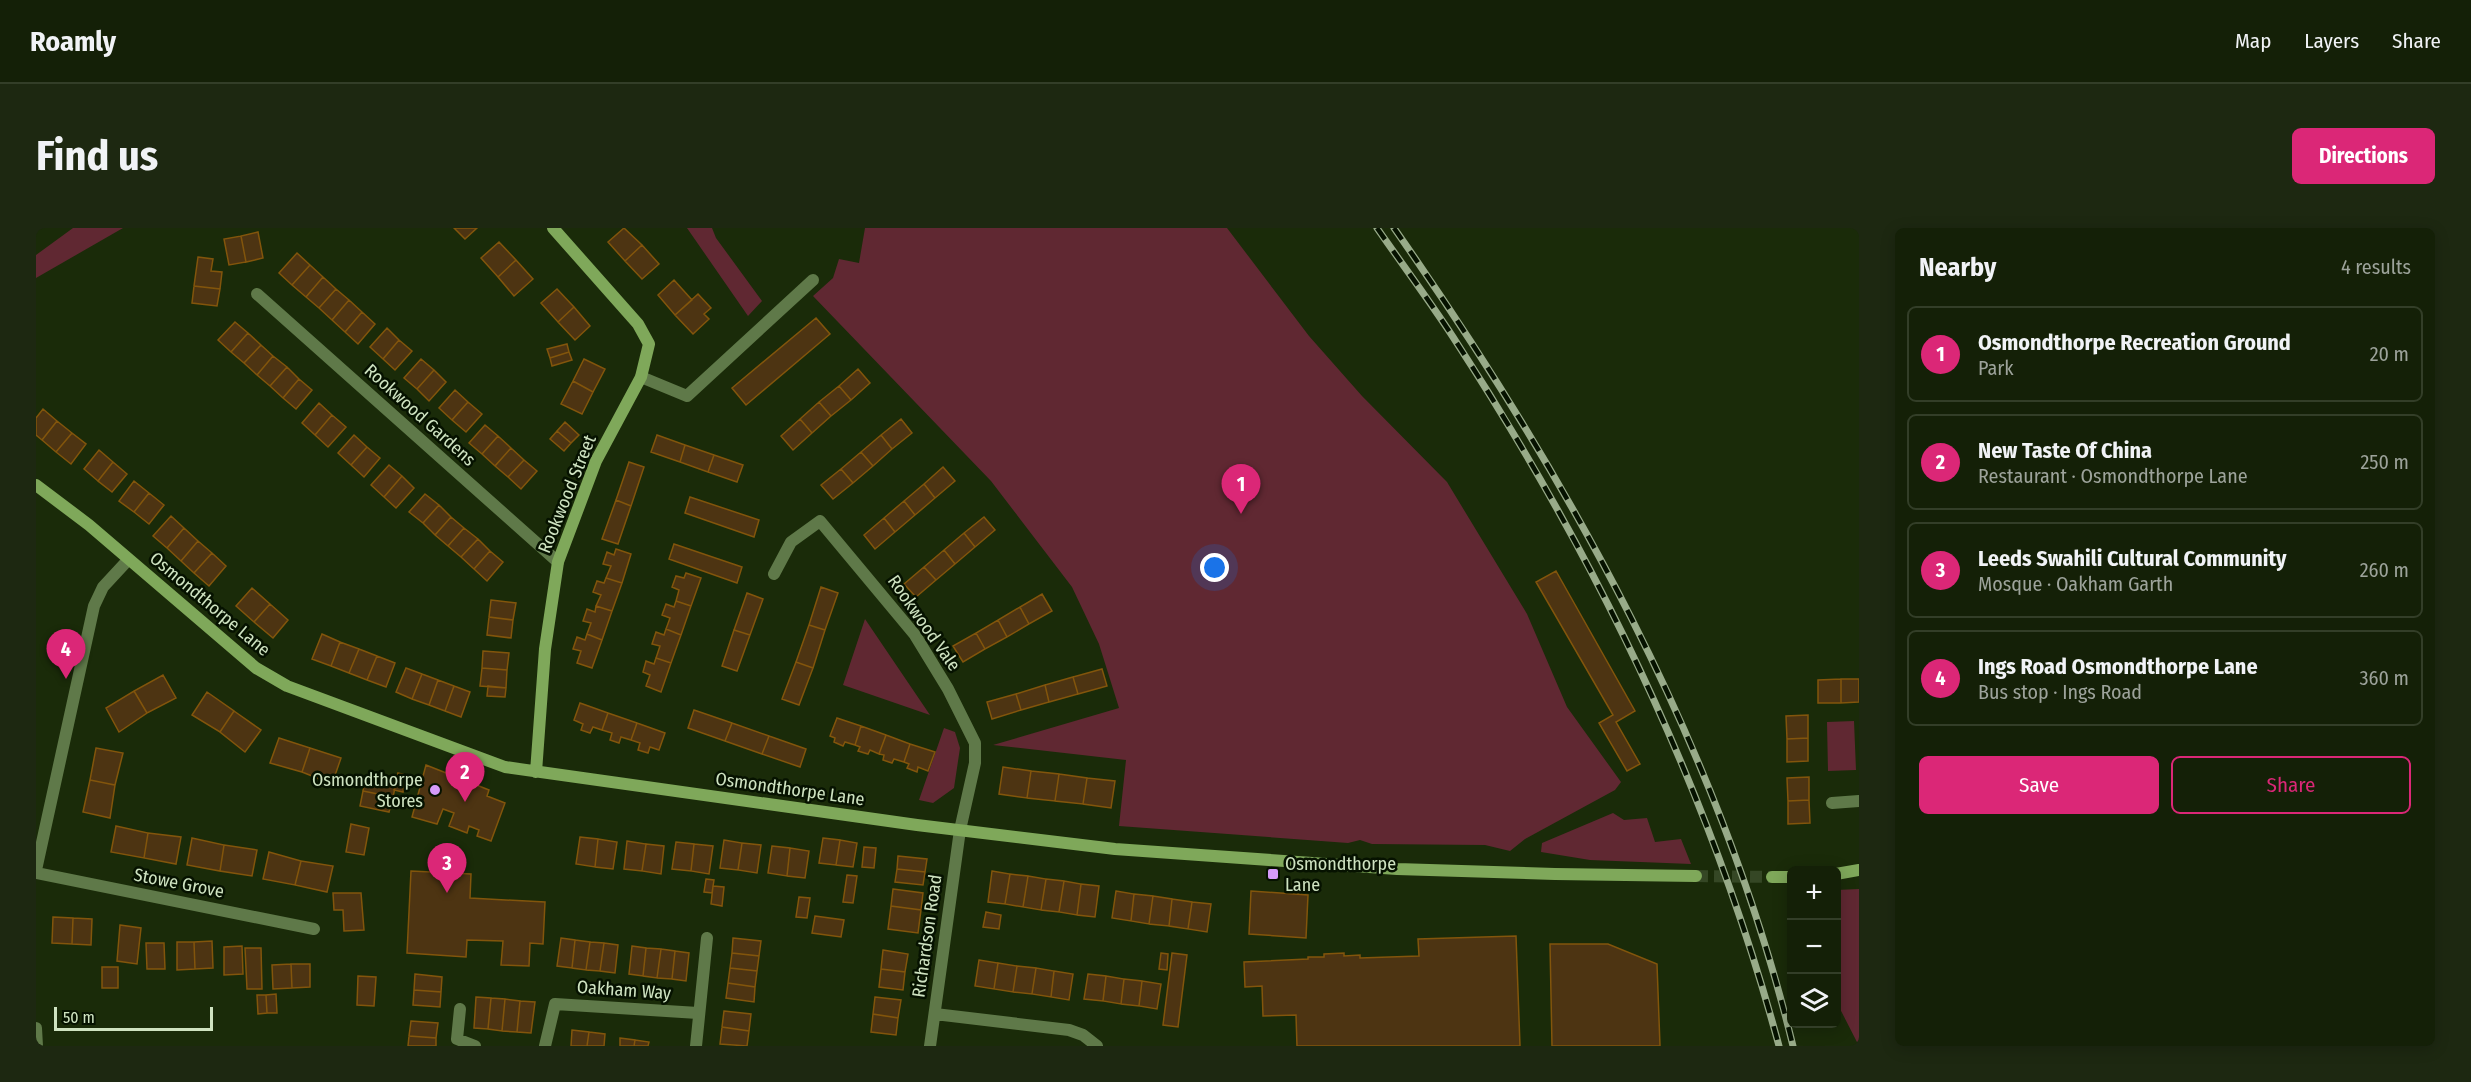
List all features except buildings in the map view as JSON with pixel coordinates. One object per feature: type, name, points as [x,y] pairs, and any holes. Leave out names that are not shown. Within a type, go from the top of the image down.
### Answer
[{"type":"street","name":"Rookwood Street","points":[[536,772],[545,649],[558,562],[596,461],[641,377],[649,344],[638,324],[553,228]]},
{"type":"street","points":[[641,377],[687,396],[813,280]]},
{"type":"street","name":"Rookwood Gardens","points":[[257,294],[558,562]]},
{"type":"street","name":"Osmondthorpe Lane","points":[[36,485],[89,525],[256,668],[287,686],[477,758],[536,772],[1115,849],[1397,869],[1696,876]]},
{"type":"street","name":"Rookwood Vale","points":[[774,574],[790,542],[820,520],[915,635],[948,689],[975,743],[975,763],[960,830]]},
{"type":"street","points":[[36,871],[94,606],[103,587],[128,560]]},
{"type":"street","points":[[1832,802],[1859,801]]},
{"type":"street","name":"Richardson Road","points":[[930,1046],[960,830]]},
{"type":"street","points":[[1841,873],[1859,870]]},
{"type":"street","name":"Stowe Grove","points":[[36,871],[314,929]]},
{"type":"street","points":[[1772,877],[1787,877]]},
{"type":"street","points":[[696,1046],[707,938]]},
{"type":"street","name":"Oakham Way","points":[[545,1046],[555,1004],[698,1013]]},
{"type":"street","points":[[460,1009],[457,1039],[476,1046]]},
{"type":"street","points":[[935,1014],[1070,1030],[1083,1035],[1097,1046]]},
{"type":"street","points":[[36,1028],[37,1046]]},
{"type":"shaded area","points":[[73,228],[123,228],[36,278],[36,255]]},
{"type":"shaded area","points":[[687,228],[712,228],[716,238],[762,301],[748,316]]},
{"type":"shaded area","points":[[865,228],[1227,228],[1309,336],[1362,396],[1447,482],[1527,614],[1567,707],[1621,782],[1615,790],[1525,839],[1510,851],[1485,845],[1372,844],[1360,840],[1348,843],[1119,826],[1126,760],[993,745],[1119,708],[1099,644],[1072,587],[991,481],[813,296],[833,278],[839,259],[859,263]]},
{"type":"shaded area","points":[[865,619],[930,715],[843,685]]},
{"type":"shaded area","points":[[1854,721],[1856,770],[1828,771],[1827,722]]},
{"type":"shaded area","points":[[944,728],[955,732],[960,748],[954,788],[933,803],[919,800]]},
{"type":"shaded area","points":[[1613,813],[1624,820],[1647,818],[1655,842],[1681,839],[1691,864],[1590,860],[1541,852],[1542,843]]},
{"type":"shaded area","points":[[1859,889],[1859,1046],[1841,1011],[1841,890]]},
{"type":"tunnel","points":[[1696,876],[1772,877]]},
{"type":"railway","points":[[1377,228],[1444,323],[1505,420],[1555,505],[1601,591],[1684,769],[1751,952],[1779,1046]]},
{"type":"railway","points":[[1394,228],[1520,419],[1578,518],[1632,619],[1681,722],[1725,828],[1762,936],[1793,1046]]},
{"type":"place","name":"Osmondthorpe Recreation Ground","points":[[1241,514]]},
{"type":"place","name":"Ings Road Osmondthorpe Lane","points":[[66,679]]},
{"type":"place","name":"Osmondthorpe Stores","points":[[435,790]]},
{"type":"place","name":"New Taste Of China","points":[[465,802]]},
{"type":"place","name":"Osmondthorpe Lane","points":[[1273,874]]},
{"type":"place","name":"Leeds Swahili Cultural Community","points":[[447,893]]}]
